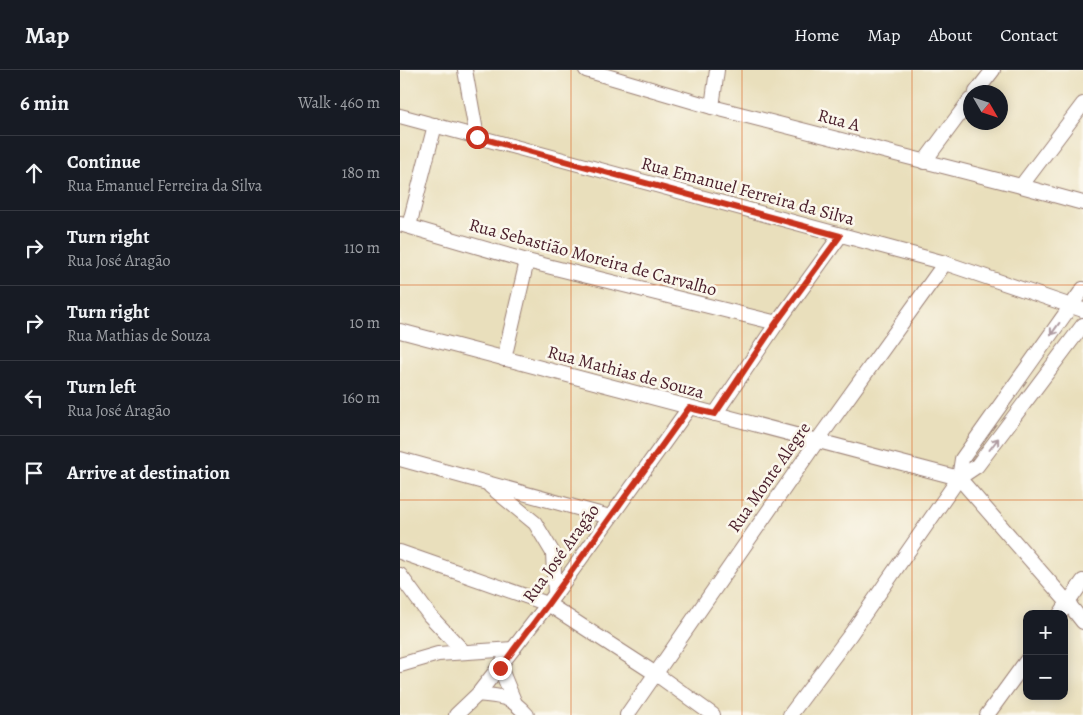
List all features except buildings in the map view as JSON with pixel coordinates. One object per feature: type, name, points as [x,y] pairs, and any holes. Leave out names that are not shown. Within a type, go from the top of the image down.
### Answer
[{"type":"street","points":[[465,70],[477,137]]},
{"type":"street","name":"Rua A","points":[[586,70],[712,107],[1083,203]]},
{"type":"street","points":[[712,107],[717,70]]},
{"type":"street","points":[[981,85],[993,70]]},
{"type":"street","points":[[1021,186],[1083,104]]},
{"type":"street","points":[[924,162],[963,109]]},
{"type":"street","name":"Rua Emanuel Ferreira da Silva","points":[[400,116],[945,263],[1077,308]]},
{"type":"street","points":[[404,225],[435,125]]},
{"type":"street","name":"Rua Sebastião Moreira de Carvalho","points":[[404,225],[527,261],[776,323]]},
{"type":"street","points":[[715,414],[776,323],[840,236]]},
{"type":"street","points":[[504,359],[527,261]]},
{"type":"street","name":"Rua Monte Alegre","points":[[627,715],[816,441],[945,263]]},
{"type":"street","points":[[1083,289],[1077,308],[962,459],[959,478],[1064,608],[1083,622]]},
{"type":"street","points":[[790,715],[850,635],[959,478],[977,466],[1083,325]]},
{"type":"street","name":"Rua Mathias de Souza","points":[[400,331],[959,478]]},
{"type":"street","name":"Rua José Aragão","points":[[456,715],[478,694],[500,668],[689,408]]},
{"type":"street","points":[[402,461],[610,517]]},
{"type":"street","points":[[486,483],[535,523],[553,554],[552,599]]},
{"type":"street","points":[[400,552],[552,599],[712,715]]},
{"type":"street","points":[[400,575],[430,616],[464,652]]},
{"type":"street","points":[[1064,608],[1083,581]]},
{"type":"street","points":[[400,664],[438,654],[513,649]]},
{"type":"street","points":[[987,715],[1023,666]]},
{"type":"street","points":[[500,668],[514,701],[526,715]]},
{"type":"street","points":[[478,694],[514,701]]},
{"type":"route","points":[[477,137],[840,236],[776,323],[715,414],[689,408],[500,668]]}]
